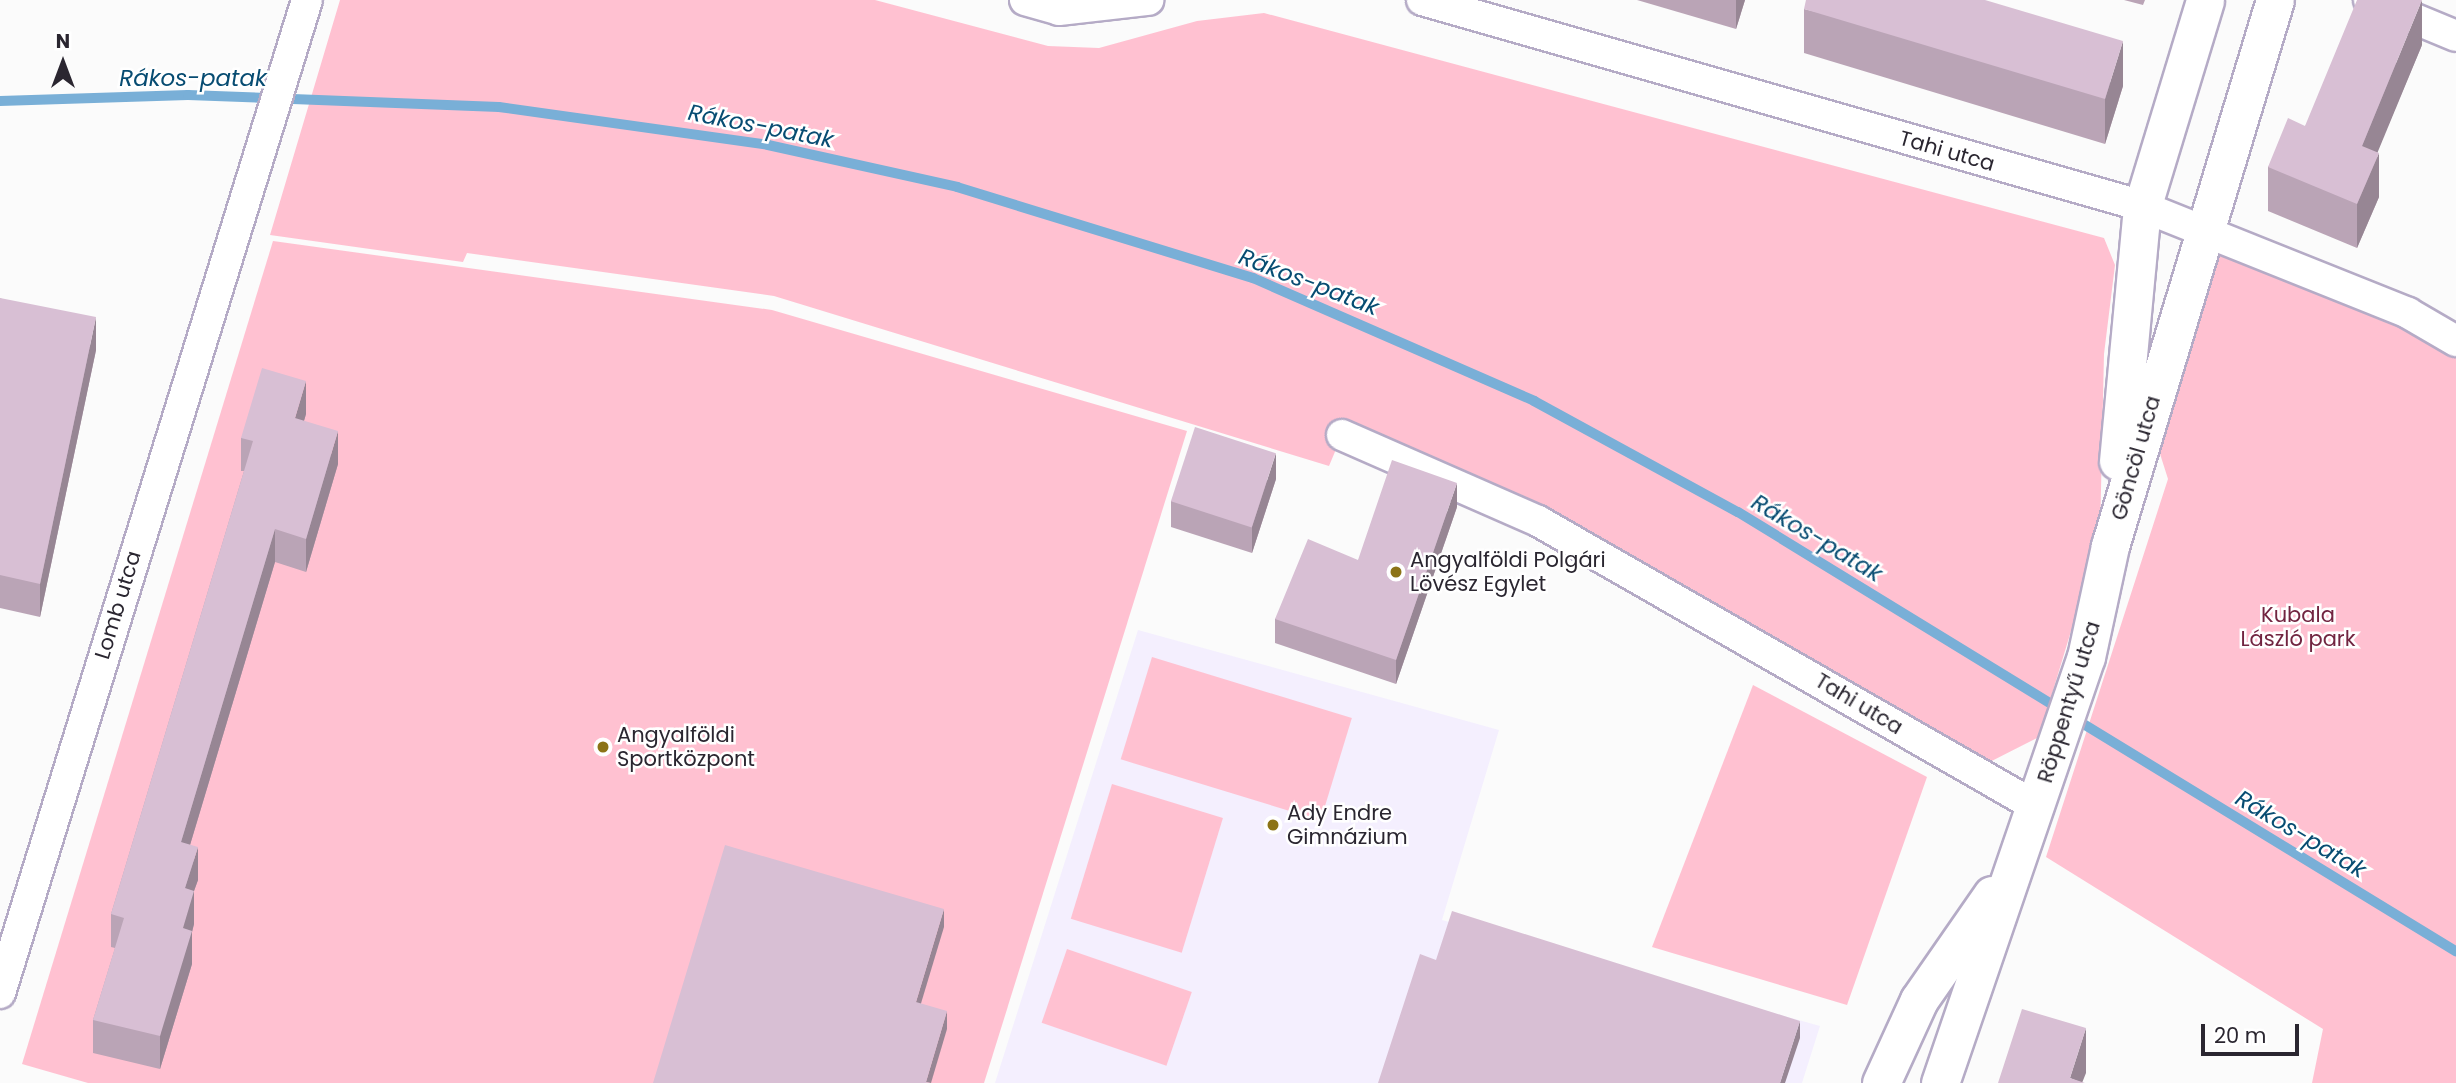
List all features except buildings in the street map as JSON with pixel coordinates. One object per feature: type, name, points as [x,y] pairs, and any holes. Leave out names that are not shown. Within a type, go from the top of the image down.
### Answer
[{"type":"street","name":"Lomb utca","points":[[0,993],[307,0]]},
{"type":"street","points":[[1025,0],[1059,10],[1148,0]]},
{"type":"street","name":"Tahi utca","points":[[1422,0],[2143,208],[2204,228],[2408,313],[2456,341]]},
{"type":"street","name":"Göncöl utca","points":[[2110,545],[2143,208],[2205,0]]},
{"type":"street","name":"Göncöl utca","points":[[2110,545],[2275,0]]},
{"type":"street","points":[[2369,0],[2456,36]]},
{"type":"street","name":"Tahi utca","points":[[1342,435],[1538,521],[2037,807]]},
{"type":"street","name":"Röppentyű utca","points":[[1940,1083],[2053,763],[2086,657],[2110,545]]},
{"type":"street","name":"Röppentyű utca","points":[[1881,1083],[1919,1000],[2018,856]]},
{"type":"shaded area","name":"Ady Endre Gimnázium","points":[[1138,630],[1499,730],[1442,920],[1820,1026],[1802,1083],[995,1083]]},
{"type":"green space","points":[[340,0],[875,0],[1048,46],[1099,48],[1197,21],[1264,13],[2104,238],[2115,265],[2104,354],[2100,535],[2039,737],[1970,772],[1747,636],[1342,435],[1329,466],[774,296],[467,253],[463,262],[270,235]]},
{"type":"green space","name":"Kubala László park","points":[[2204,228],[2456,341],[2456,1083],[2312,1083],[2323,1029],[2046,857],[2168,479],[2148,416]]},
{"type":"green space","name":"Angyalföldi Sportközpont","points":[[273,241],[772,310],[1187,431],[984,1083],[88,1083],[22,1064]]},
{"type":"green space","points":[[1152,657],[1352,718],[1321,820],[1121,759]]},
{"type":"green space","points":[[1753,685],[1927,777],[1847,1005],[1652,947]]},
{"type":"green space","points":[[1112,784],[1223,818],[1182,953],[1071,919]]},
{"type":"green space","points":[[1067,949],[1192,992],[1166,1066],[1042,1023]]},
{"type":"waterway","name":"Rákos-patak","points":[[0,101],[188,95],[499,107],[768,145],[957,187],[1253,278],[1534,401],[1738,512],[2059,709]]},
{"type":"waterway","name":"Rákos-patak","points":[[2072,717],[2456,951]]},
{"type":"place","name":"Angyalföldi Polgári Lövész Egylet","points":[[1396,572]]},
{"type":"place","name":"Angyalföldi Sportközpont","points":[[603,747]]},
{"type":"place","name":"Ady Endre Gimnázium","points":[[1273,825]]}]
